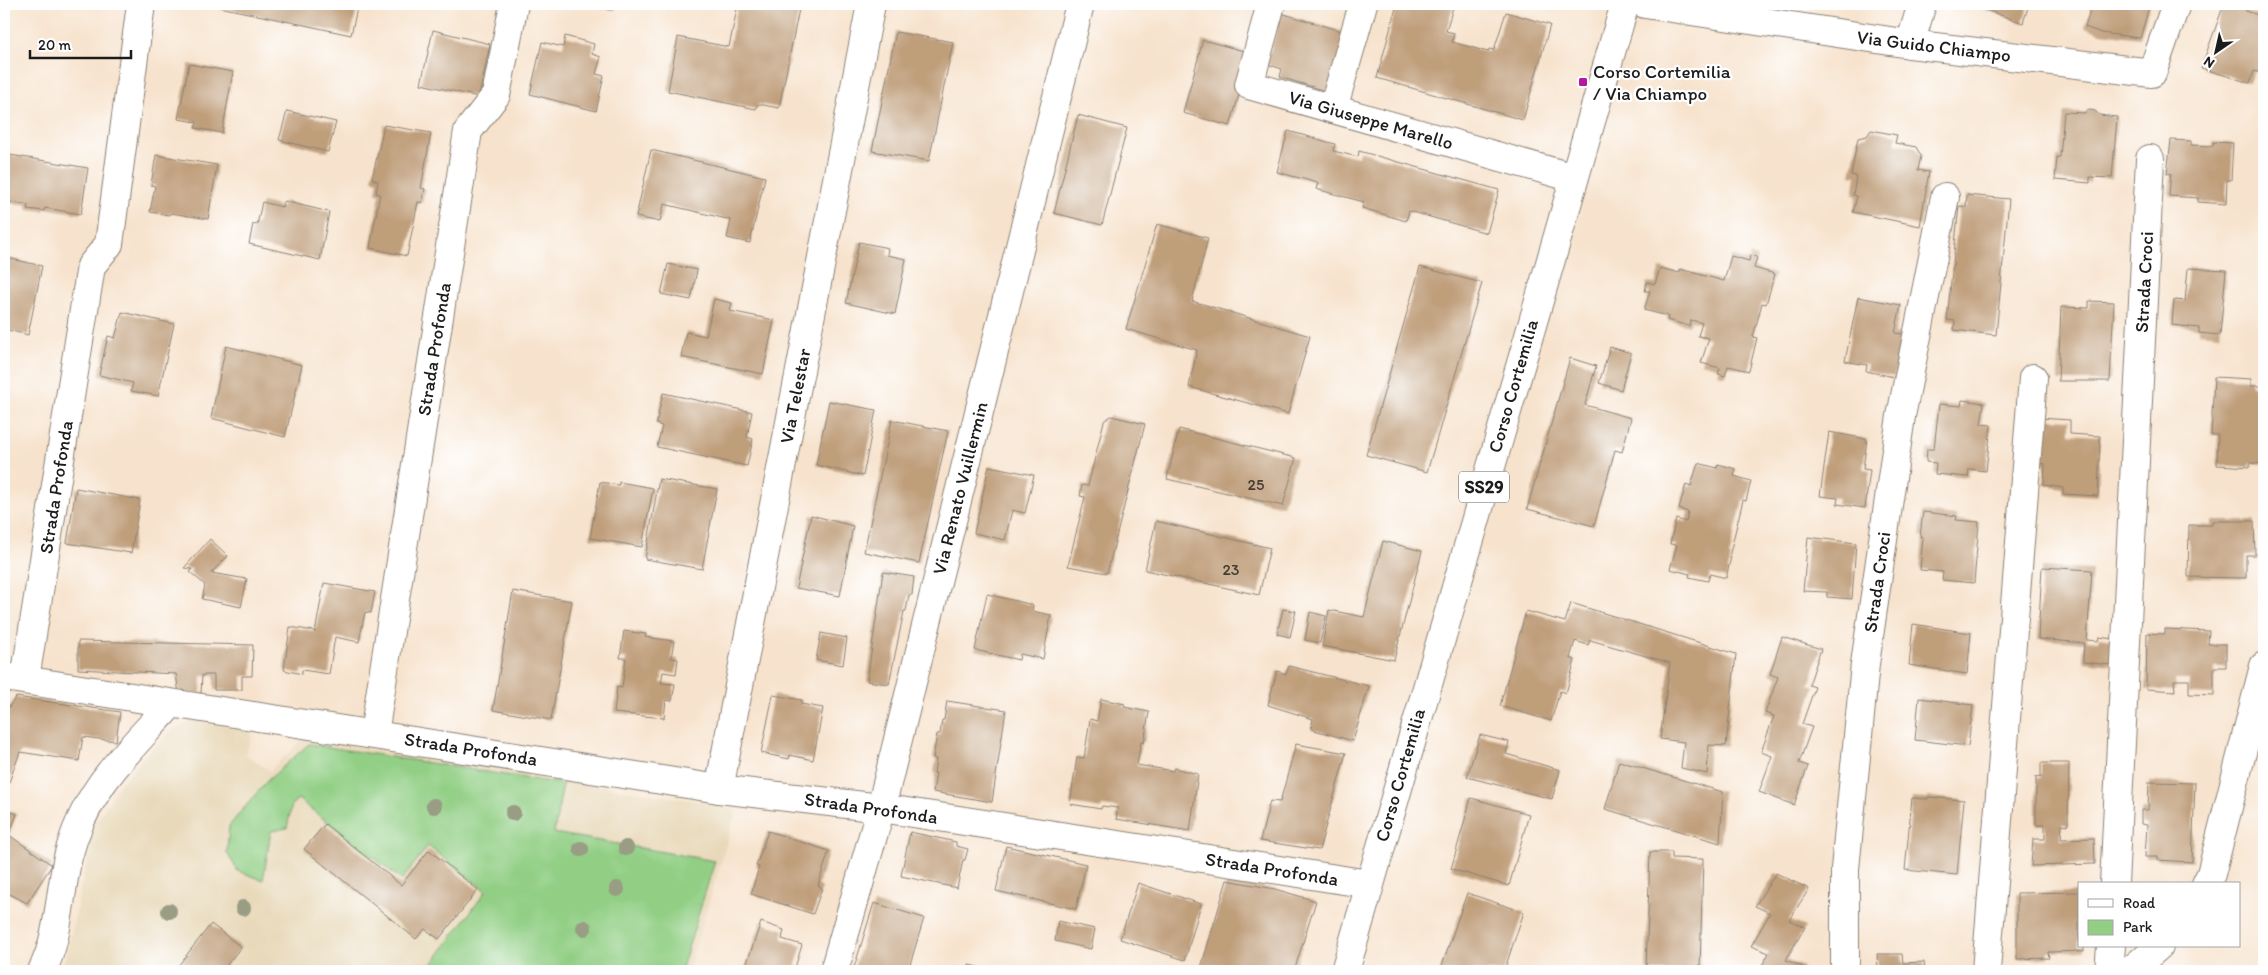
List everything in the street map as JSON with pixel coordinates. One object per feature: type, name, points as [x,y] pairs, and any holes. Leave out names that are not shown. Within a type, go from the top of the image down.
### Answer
[{"type":"street","name":"Strada Profonda","points":[[141,4],[109,244],[91,266],[14,678],[719,789],[881,808],[1369,884]]},
{"type":"street","name":"Strada Profonda","points":[[374,734],[468,131],[496,95],[514,4]]},
{"type":"street","name":"Via Telestar","points":[[719,789],[871,4]]},
{"type":"street","name":"Via Renato Vuillermin","points":[[834,971],[881,808],[1080,4]]},
{"type":"street","name":"Via Giuseppe Marello","points":[[1271,4],[1249,85],[1574,178]]},
{"type":"street","points":[[1333,109],[1363,4]]},
{"type":"street","name":"Corso Cortemilia","points":[[1345,971],[1625,4]]},
{"type":"street","name":"Via Guido Chiampo","points":[[1645,4],[1910,44],[2152,73],[2176,4]]},
{"type":"street","points":[[1910,44],[1922,4]]},
{"type":"street","name":"Strada Croci","points":[[2114,882],[2150,159]]},
{"type":"street","name":"Strada Croci","points":[[1845,971],[1845,869],[1864,664],[1901,416],[1945,197]]},
{"type":"street","points":[[1986,971],[2033,378]]},
{"type":"street","points":[[2207,882],[2211,874],[2264,666]]},
{"type":"street","points":[[42,971],[58,919],[68,857],[80,818],[92,796],[109,773],[171,704]]},
{"type":"street","points":[[2109,971],[2111,948]]},
{"type":"street","points":[[2130,971],[2157,948]]},
{"type":"shaded area","points":[[192,720],[250,731],[252,738],[245,754],[270,771],[304,738],[737,808],[688,971],[60,971],[68,950],[94,826],[117,788],[142,758],[171,731]]},
{"type":"green space","points":[[309,744],[563,784],[554,833],[715,861],[681,971],[427,971],[486,891],[428,846],[402,880],[298,799],[292,804],[287,828],[271,831],[263,880],[238,871],[227,853],[229,826],[267,781]]},
{"type":"building","points":[[206,4],[358,4],[351,35]]},
{"type":"building","points":[[590,4],[614,4],[613,10]]},
{"type":"building","points":[[738,4],[800,4],[779,108],[758,104],[756,109],[668,91],[678,37],[729,47]]},
{"type":"building","points":[[1397,4],[1454,4],[1446,31],[1454,33],[1452,42],[1488,52],[1489,49],[1494,50],[1506,12],[1550,25],[1523,120],[1377,78]]},
{"type":"building","points":[[1969,4],[2029,4],[2023,23]]},
{"type":"building","points":[[2092,4],[2150,4],[2140,38],[2101,33],[2085,27]]},
{"type":"building","points":[[2224,4],[2245,9],[2264,17],[2264,74],[2254,71],[2250,83],[2201,68]]},
{"type":"building","points":[[1281,13],[1351,34],[1336,94],[1280,77],[1282,69],[1267,64]]},
{"type":"building","points":[[433,30],[490,44],[479,97],[421,84]]},
{"type":"building","points":[[896,32],[953,42],[929,161],[872,151]]},
{"type":"building","points":[[565,36],[594,44],[592,54],[601,57],[596,74],[604,76],[596,111],[530,94],[542,42],[563,47]]},
{"type":"building","points":[[1203,40],[1251,53],[1230,126],[1183,113]]},
{"type":"building","points":[[189,64],[233,72],[222,133],[195,128],[197,122],[178,119]]},
{"type":"building","points":[[2089,110],[2095,111],[2099,115],[2117,117],[2112,178],[2090,177],[2090,183],[2055,180],[2057,157],[2060,157],[2064,112],[2084,113]]},
{"type":"building","points":[[287,111],[336,122],[328,152],[279,140]]},
{"type":"building","points":[[1078,115],[1127,128],[1102,225],[1054,213]]},
{"type":"building","points":[[384,125],[431,133],[421,188],[425,189],[422,203],[418,202],[407,256],[370,248],[380,194],[376,193],[378,181],[372,179]]},
{"type":"building","points":[[1871,130],[1897,135],[1895,143],[1916,147],[1921,156],[1918,170],[1929,172],[1920,226],[1853,212],[1857,196],[1853,195],[1856,176],[1851,175],[1858,138],[1867,136]]},
{"type":"building","points":[[1288,131],[1335,144],[1333,151],[1358,157],[1359,151],[1499,190],[1487,233],[1409,211],[1406,221],[1362,208],[1364,202],[1316,189],[1318,183],[1277,172]]},
{"type":"building","points":[[2171,140],[2191,141],[2191,145],[2213,146],[2213,142],[2233,143],[2231,180],[2227,180],[2226,204],[2198,202],[2198,198],[2169,196],[2171,173],[2167,174]]},
{"type":"building","points":[[651,150],[765,177],[750,243],[727,238],[731,220],[664,204],[660,222],[636,217]]},
{"type":"building","points":[[4,154],[88,168],[81,214],[45,208],[44,211],[27,209],[28,205],[4,202]]},
{"type":"building","points":[[156,155],[217,165],[208,219],[171,213],[169,215],[150,212],[155,186],[151,185]]},
{"type":"building","points":[[1967,195],[2009,199],[1996,335],[1954,330],[1955,321],[1947,320],[1959,206],[1966,207]]},
{"type":"building","points":[[284,201],[329,212],[320,260],[249,244],[253,224],[257,225],[262,202],[282,207]]},
{"type":"building","points":[[1157,224],[1208,238],[1192,301],[1310,336],[1288,414],[1189,387],[1197,350],[1126,329]]},
{"type":"building","points":[[859,242],[888,248],[887,255],[906,259],[895,314],[846,303]]},
{"type":"building","points":[[1750,255],[1757,257],[1754,268],[1775,274],[1766,304],[1762,303],[1753,337],[1757,338],[1749,371],[1728,366],[1725,376],[1718,374],[1720,368],[1701,363],[1709,338],[1698,336],[1702,323],[1691,320],[1689,326],[1667,320],[1668,316],[1644,310],[1650,291],[1645,291],[1647,282],[1655,284],[1660,268],[1680,273],[1680,269],[1724,281],[1731,256],[1749,261]]},
{"type":"building","points":[[4,257],[42,266],[28,335],[4,329]]},
{"type":"building","points":[[668,264],[697,270],[691,300],[661,294]]},
{"type":"building","points":[[1420,267],[1482,283],[1427,472],[1366,455]]},
{"type":"building","points":[[2188,268],[2226,270],[2220,335],[2199,333],[2199,328],[2172,325],[2174,300],[2185,301]]},
{"type":"building","points":[[1858,297],[1901,305],[1895,333],[1903,334],[1894,377],[1866,371],[1867,365],[1845,361]]},
{"type":"building","points":[[714,299],[732,303],[730,311],[774,320],[763,374],[681,357],[686,332],[706,336]]},
{"type":"building","points":[[2089,301],[2114,302],[2110,381],[2058,381],[2061,307],[2089,308]]},
{"type":"building","points":[[122,312],[174,324],[158,396],[131,391],[133,383],[99,375],[108,336],[115,338]]},
{"type":"building","points":[[226,346],[302,365],[285,437],[211,418]]},
{"type":"building","points":[[1610,347],[1631,353],[1621,390],[1599,383]]},
{"type":"building","points":[[1570,358],[1596,366],[1585,405],[1631,418],[1622,452],[1615,450],[1594,526],[1527,509]]},
{"type":"building","points":[[2214,377],[2251,379],[2251,386],[2264,386],[2264,464],[2250,463],[2250,467],[2217,465],[2218,435],[2211,435]]},
{"type":"building","points":[[663,393],[752,412],[747,437],[753,439],[747,466],[657,447],[662,426],[656,424]]},
{"type":"building","points":[[1962,400],[1984,403],[1981,424],[1991,425],[1986,471],[1969,469],[1968,477],[1935,474],[1936,463],[1926,462],[1927,449],[1934,449],[1939,404],[1961,406]]},
{"type":"building","points":[[829,401],[876,410],[863,476],[816,465]]},
{"type":"building","points":[[1111,416],[1145,424],[1107,573],[1068,566],[1085,497],[1080,496],[1082,485],[1088,486],[1104,421]]},
{"type":"building","points":[[2039,418],[2070,420],[2070,434],[2100,436],[2098,496],[2063,494],[2063,488],[2044,485],[2045,464],[2037,463]]},
{"type":"building","points":[[892,420],[948,431],[919,563],[864,552]]},
{"type":"building","points":[[1179,429],[1296,458],[1283,506],[1167,479]]},
{"type":"building","points":[[1829,432],[1867,439],[1863,469],[1870,470],[1865,508],[1837,504],[1838,498],[1820,496]]},
{"type":"building","points":[[1698,463],[1717,468],[1718,464],[1736,469],[1734,476],[1751,481],[1746,501],[1743,500],[1729,557],[1731,557],[1726,578],[1710,574],[1708,581],[1689,577],[1690,574],[1670,569],[1677,545],[1670,544],[1676,519],[1686,522],[1688,512],[1679,509],[1686,484],[1691,486]]},
{"type":"building","points":[[989,466],[1034,475],[1025,513],[1012,510],[1005,540],[974,533]]},
{"type":"building","points":[[659,479],[717,489],[702,569],[645,559]]},
{"type":"building","points":[[600,482],[619,485],[619,482],[653,488],[642,547],[590,538]]},
{"type":"building","points":[[76,488],[140,500],[131,553],[67,543]]},
{"type":"building","points":[[1923,512],[1957,516],[1956,520],[1979,522],[1974,583],[1942,580],[1943,572],[1920,570],[1923,537],[1920,537]]},
{"type":"building","points":[[811,515],[853,526],[840,596],[796,588]]},
{"type":"building","points":[[1156,521],[1270,548],[1259,595],[1145,570]]},
{"type":"building","points":[[2212,521],[2254,521],[2255,555],[2246,555],[2246,578],[2188,577],[2189,525],[2212,525]]},
{"type":"building","points":[[1808,537],[1856,543],[1852,599],[1827,597],[1827,592],[1803,591]]},
{"type":"building","points":[[210,539],[228,556],[211,573],[247,579],[241,607],[202,599],[205,585],[190,572],[192,569],[184,568]]},
{"type":"building","points":[[1383,541],[1422,551],[1394,660],[1322,646],[1329,610],[1364,617]]},
{"type":"building","points":[[2042,567],[2092,570],[2087,640],[2098,641],[2099,637],[2113,639],[2112,665],[2083,662],[2084,643],[2038,639]]},
{"type":"building","points":[[883,572],[914,577],[912,595],[909,595],[906,611],[904,611],[889,684],[867,681]]},
{"type":"building","points":[[324,583],[375,592],[371,613],[365,612],[359,642],[335,637],[329,674],[302,670],[302,674],[284,670],[290,627],[314,631],[315,633]]},
{"type":"building","points":[[513,591],[572,601],[551,720],[493,710]]},
{"type":"building","points":[[987,594],[1033,605],[1032,611],[1051,615],[1043,659],[1020,654],[1019,660],[975,650]]},
{"type":"building","points":[[1571,603],[1736,654],[1726,746],[1709,745],[1707,774],[1681,768],[1684,742],[1660,739],[1670,663],[1590,640],[1588,645],[1575,641],[1570,658],[1575,660],[1566,693],[1560,691],[1551,721],[1500,706],[1526,611],[1565,622]]},
{"type":"building","points":[[1283,609],[1296,611],[1290,637],[1277,634]]},
{"type":"building","points":[[1310,612],[1326,616],[1320,643],[1305,640]]},
{"type":"building","points":[[1913,624],[1971,633],[1967,674],[1909,665]]},
{"type":"building","points":[[2165,629],[2209,631],[2208,644],[2226,644],[2226,667],[2214,667],[2214,695],[2189,694],[2189,680],[2174,680],[2175,691],[2146,689],[2147,633],[2165,634]]},
{"type":"building","points":[[624,631],[646,634],[645,637],[674,641],[671,658],[678,659],[676,674],[663,672],[661,683],[675,684],[672,701],[666,700],[664,718],[614,713],[617,687],[622,688],[626,658],[620,658]]},
{"type":"building","points":[[821,633],[847,638],[843,665],[816,660]]},
{"type":"building","points":[[1782,637],[1821,649],[1809,685],[1815,687],[1802,724],[1812,727],[1799,763],[1808,766],[1794,805],[1759,792],[1772,756],[1761,752],[1774,716],[1765,713],[1778,677],[1770,674]]},
{"type":"building","points":[[78,641],[253,645],[252,676],[242,676],[242,690],[214,690],[214,675],[202,675],[201,693],[179,694],[176,674],[78,669]]},
{"type":"building","points":[[1289,666],[1369,686],[1353,741],[1311,729],[1313,719],[1268,705],[1277,671],[1286,674]]},
{"type":"building","points":[[773,695],[802,700],[801,704],[823,708],[813,760],[790,755],[789,759],[761,753]]},
{"type":"building","points":[[16,697],[120,712],[116,741],[83,737],[79,761],[20,752],[4,796],[4,714]]},
{"type":"building","points":[[1919,698],[1973,705],[1968,746],[1915,740]]},
{"type":"building","points":[[1101,699],[1125,704],[1124,707],[1149,712],[1144,743],[1141,742],[1137,765],[1173,771],[1174,768],[1198,774],[1190,831],[1116,819],[1118,808],[1102,806],[1101,809],[1070,804],[1077,757],[1084,758],[1090,719],[1097,721]]},
{"type":"building","points":[[947,701],[1006,710],[992,802],[933,792],[936,759],[933,758],[937,734],[940,734]]},
{"type":"building","points":[[1480,735],[1509,742],[1506,754],[1560,770],[1552,799],[1467,777]]},
{"type":"building","points":[[1296,744],[1346,753],[1319,850],[1260,841],[1270,801],[1280,802]]},
{"type":"building","points":[[1619,761],[1723,792],[1720,843],[1605,809]]},
{"type":"building","points":[[2041,763],[2069,763],[2068,825],[2062,824],[2061,839],[2094,838],[2095,864],[2031,866],[2033,839],[2045,839],[2045,825],[2036,825],[2036,777],[2041,778]]},
{"type":"building","points":[[2149,782],[2195,783],[2192,862],[2157,860],[2157,857],[2145,857],[2147,825],[2141,824],[2141,810],[2148,810]]},
{"type":"building","points":[[1928,797],[1964,800],[1957,875],[1905,870],[1912,798],[1928,799]]},
{"type":"building","points":[[1471,798],[1529,814],[1509,886],[1451,869]]},
{"type":"building","points":[[4,809],[17,814],[9,835],[52,865],[27,903],[4,891]]},
{"type":"building","points":[[325,824],[401,885],[429,850],[478,890],[439,939],[425,929],[416,939],[304,849]]},
{"type":"building","points":[[768,831],[829,851],[818,885],[822,888],[813,914],[751,894],[759,867],[756,866]]},
{"type":"building","points":[[910,832],[956,842],[956,846],[968,849],[965,860],[963,860],[957,888],[901,876]]},
{"type":"building","points":[[1006,846],[1086,864],[1076,909],[996,891]]},
{"type":"building","points":[[1650,852],[1672,852],[1672,858],[1703,859],[1700,971],[1646,971]]},
{"type":"building","points":[[1776,873],[1809,889],[1789,920],[1805,927],[1786,960],[1803,967],[1800,971],[1759,971],[1769,953],[1751,946],[1770,913],[1755,906]]},
{"type":"building","points":[[1227,880],[1275,889],[1316,901],[1294,971],[1200,971]]},
{"type":"building","points":[[1138,883],[1201,904],[1185,960],[1120,939]]},
{"type":"building","points":[[2078,892],[2078,948],[2084,948],[2084,951],[2048,952],[2049,958],[2017,959],[2017,893]]},
{"type":"building","points":[[1467,893],[1524,912],[1504,971],[1440,971]]},
{"type":"building","points":[[874,903],[924,918],[908,971],[853,971]]},
{"type":"building","points":[[1058,921],[1095,929],[1091,949],[1055,941]]},
{"type":"building","points":[[761,922],[784,930],[782,939],[802,945],[794,971],[744,971]]},
{"type":"building","points":[[211,924],[241,947],[222,971],[174,971]]},
{"type":"building","points":[[1877,954],[1902,954],[1903,963],[1924,962],[1925,971],[1878,971]]},
{"type":"building","points":[[969,965],[992,970],[992,971],[968,971]]},
{"type":"place","name":"Corso Cortemilia / Via Chiampo","points":[[1583,82]]}]
